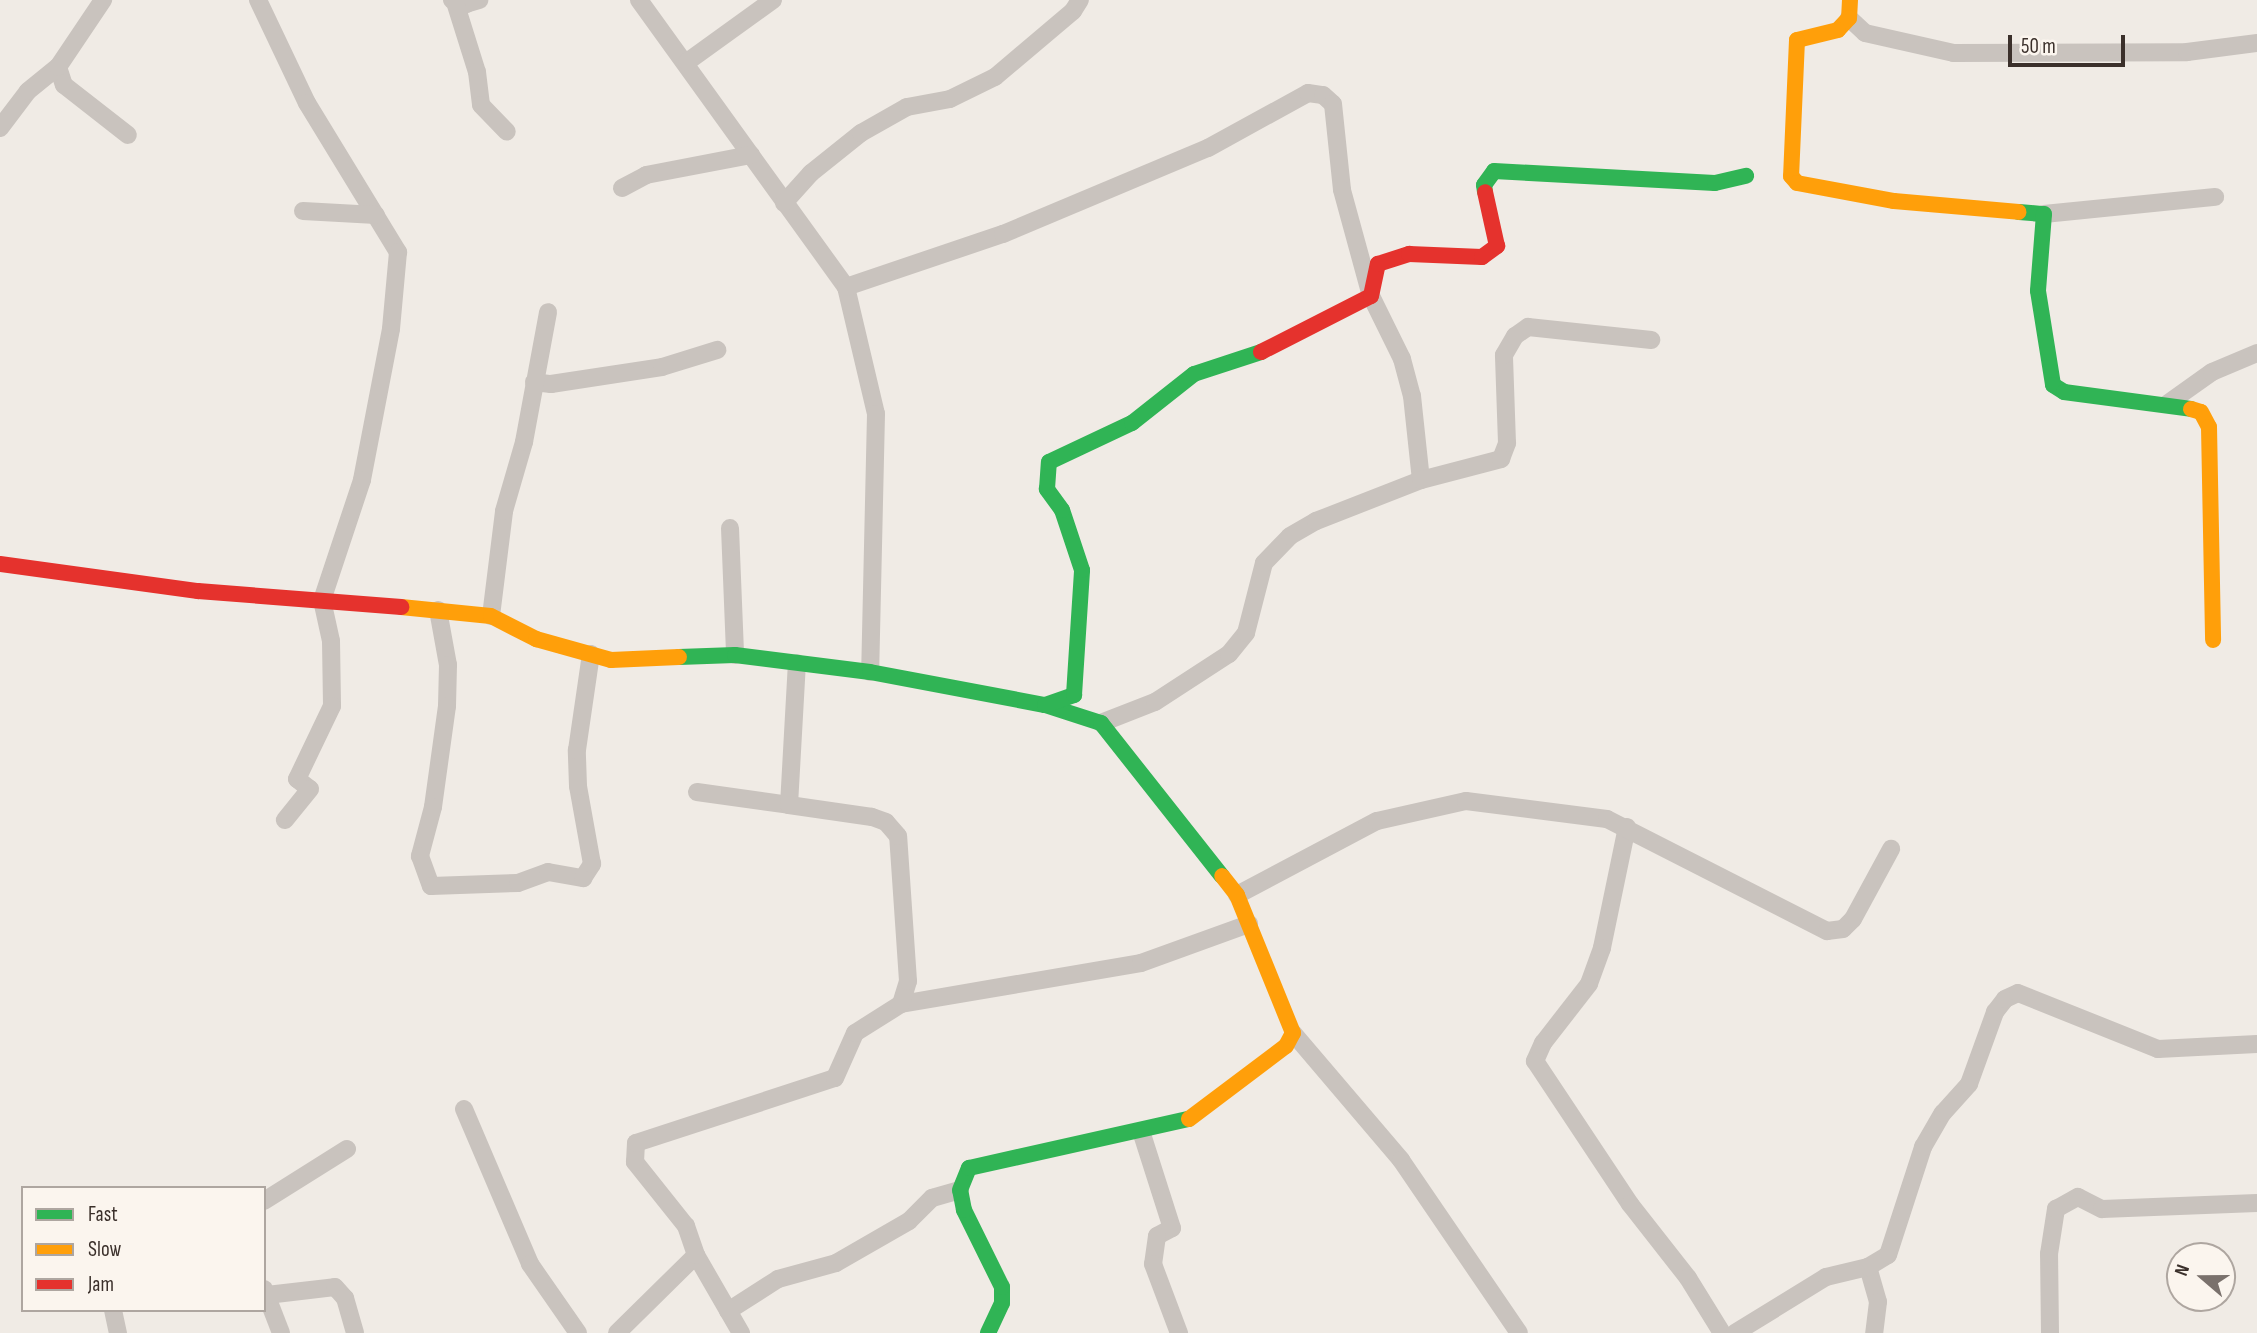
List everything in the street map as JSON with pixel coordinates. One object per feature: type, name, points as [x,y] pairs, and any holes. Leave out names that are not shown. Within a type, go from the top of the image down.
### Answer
[{"type":"street","points":[[0,128],[28,91],[58,67],[103,0]]},
{"type":"street","points":[[258,0],[306,103],[398,252],[391,329],[362,480],[322,600],[331,641],[332,706],[297,779],[310,789],[285,820]]},
{"type":"street","points":[[479,0],[454,1],[477,72],[481,105],[507,132]]},
{"type":"street","points":[[639,0],[687,62],[784,203],[846,287],[876,414],[870,672]]},
{"type":"street","points":[[687,62],[774,0]]},
{"type":"street","points":[[784,203],[811,173],[861,133],[907,107],[950,99],[995,78],[1073,11],[1080,0]]},
{"type":"street","points":[[2216,197],[2045,214],[1895,201],[1797,183],[1791,176],[1797,40],[1838,30],[1849,9],[1865,33],[1954,53],[2186,52],[2257,43]]},
{"type":"street","points":[[58,67],[64,85],[128,135]]},
{"type":"street","points":[[846,287],[1003,234],[1208,148],[1308,93],[1323,95],[1333,104],[1342,190],[1371,296],[1402,359],[1412,396],[1421,480]]},
{"type":"street","points":[[622,188],[646,175],[751,155]]},
{"type":"street","points":[[1371,296],[1378,264],[1409,254],[1482,257],[1497,246],[1484,185],[1494,171],[1716,183],[1746,176]]},
{"type":"street","points":[[303,211],[376,215]]},
{"type":"street","points":[[2045,214],[2038,291],[2053,385],[2064,392],[2168,404],[2201,412],[2209,427],[2213,640]]},
{"type":"street","points":[[1045,705],[1074,695],[1082,570],[1062,510],[1047,489],[1049,462],[1132,424],[1194,374],[1251,357],[1371,296]]},
{"type":"street","points":[[491,616],[504,511],[548,312]]},
{"type":"street","points":[[1101,723],[1155,702],[1229,654],[1246,632],[1264,563],[1279,545],[1316,520],[1421,480],[1501,460],[1507,443],[1504,355],[1515,336],[1528,327],[1651,340]]},
{"type":"street","points":[[534,382],[551,384],[662,367],[717,350]]},
{"type":"street","points":[[2168,404],[2212,372],[2257,353]]},
{"type":"street","points":[[730,528],[735,655]]},
{"type":"street","points":[[0,564],[198,591],[491,616],[536,639],[611,660],[735,655],[870,672],[1045,705],[1101,723],[1237,895],[1293,1033],[1401,1160],[1519,1333]]},
{"type":"street","points":[[438,610],[448,665],[446,705],[433,807],[420,856],[431,886],[518,883],[548,872],[583,878],[592,864],[578,786],[577,750],[591,654]]},
{"type":"street","points":[[789,805],[797,663]]},
{"type":"street","points":[[697,792],[872,817],[886,822],[898,836],[908,981],[901,1004]]},
{"type":"street","points":[[1237,895],[1377,821],[1443,804],[1506,803],[1607,819],[1827,931],[1843,929],[1853,919],[1891,849]]},
{"type":"street","points":[[1627,827],[1602,948],[1589,984],[1543,1043],[1535,1061],[1630,1204],[1688,1278],[1722,1333]]},
{"type":"street","points":[[741,1333],[696,1255],[686,1226],[635,1162],[636,1143],[835,1078],[855,1033],[901,1004],[1141,962],[1249,924]]},
{"type":"street","points":[[1735,1333],[1784,1299],[1826,1277],[1868,1267],[1888,1255],[1923,1147],[1943,1113],[1969,1084],[1995,1012],[2005,999],[2018,993],[2158,1049],[2257,1044]]},
{"type":"street","points":[[988,1333],[1002,1303],[1002,1287],[995,1265],[964,1210],[960,1190],[969,1168],[997,1158],[1182,1124],[1286,1046],[1293,1033]]},
{"type":"street","points":[[464,1110],[530,1264],[578,1333]]},
{"type":"street","points":[[1141,1131],[1172,1228],[1157,1236],[1153,1264],[1179,1333]]},
{"type":"street","points":[[266,1200],[347,1149]]},
{"type":"street","points":[[728,1311],[778,1279],[836,1263],[909,1221],[932,1198],[960,1190]]},
{"type":"street","points":[[2050,1333],[2049,1254],[2056,1209],[2078,1197],[2102,1209],[2257,1203]]},
{"type":"street","points":[[617,1333],[696,1255]]},
{"type":"street","points":[[1868,1267],[1878,1302],[1874,1333]]},
{"type":"street","points":[[266,1292],[335,1287],[345,1298],[355,1333]]},
{"type":"street","points":[[266,1295],[281,1333]]},
{"type":"street","points":[[113,1312],[118,1333]]},
{"type":"traffic: fast","points":[[1485,192],[1484,185],[1494,171],[1715,183],[1746,176]]},
{"type":"traffic: fast","points":[[2019,212],[2044,214],[2038,291],[2053,385],[2064,392],[2191,409]]},
{"type":"traffic: fast","points":[[1045,705],[1074,695],[1082,570],[1062,510],[1047,489],[1049,462],[1132,423],[1194,374],[1261,352]]},
{"type":"traffic: fast","points":[[679,657],[735,655],[870,672],[1045,705],[1101,723],[1222,876]]},
{"type":"traffic: fast","points":[[988,1333],[1002,1303],[1002,1287],[964,1210],[960,1190],[969,1168],[1189,1119]]},
{"type":"traffic: slow","points":[[1850,0],[1849,18],[1838,30],[1797,40],[1791,176],[1797,183],[1894,201],[2019,212]]},
{"type":"traffic: slow","points":[[2191,409],[2201,412],[2209,427],[2213,640]]},
{"type":"traffic: slow","points":[[401,607],[491,616],[536,639],[611,660],[679,657]]},
{"type":"traffic: slow","points":[[1189,1119],[1286,1046],[1293,1033],[1237,895],[1222,876]]},
{"type":"traffic: jam","points":[[1261,352],[1371,296],[1378,264],[1409,254],[1482,257],[1497,246],[1485,192]]},
{"type":"traffic: jam","points":[[0,564],[198,591],[401,607]]}]
